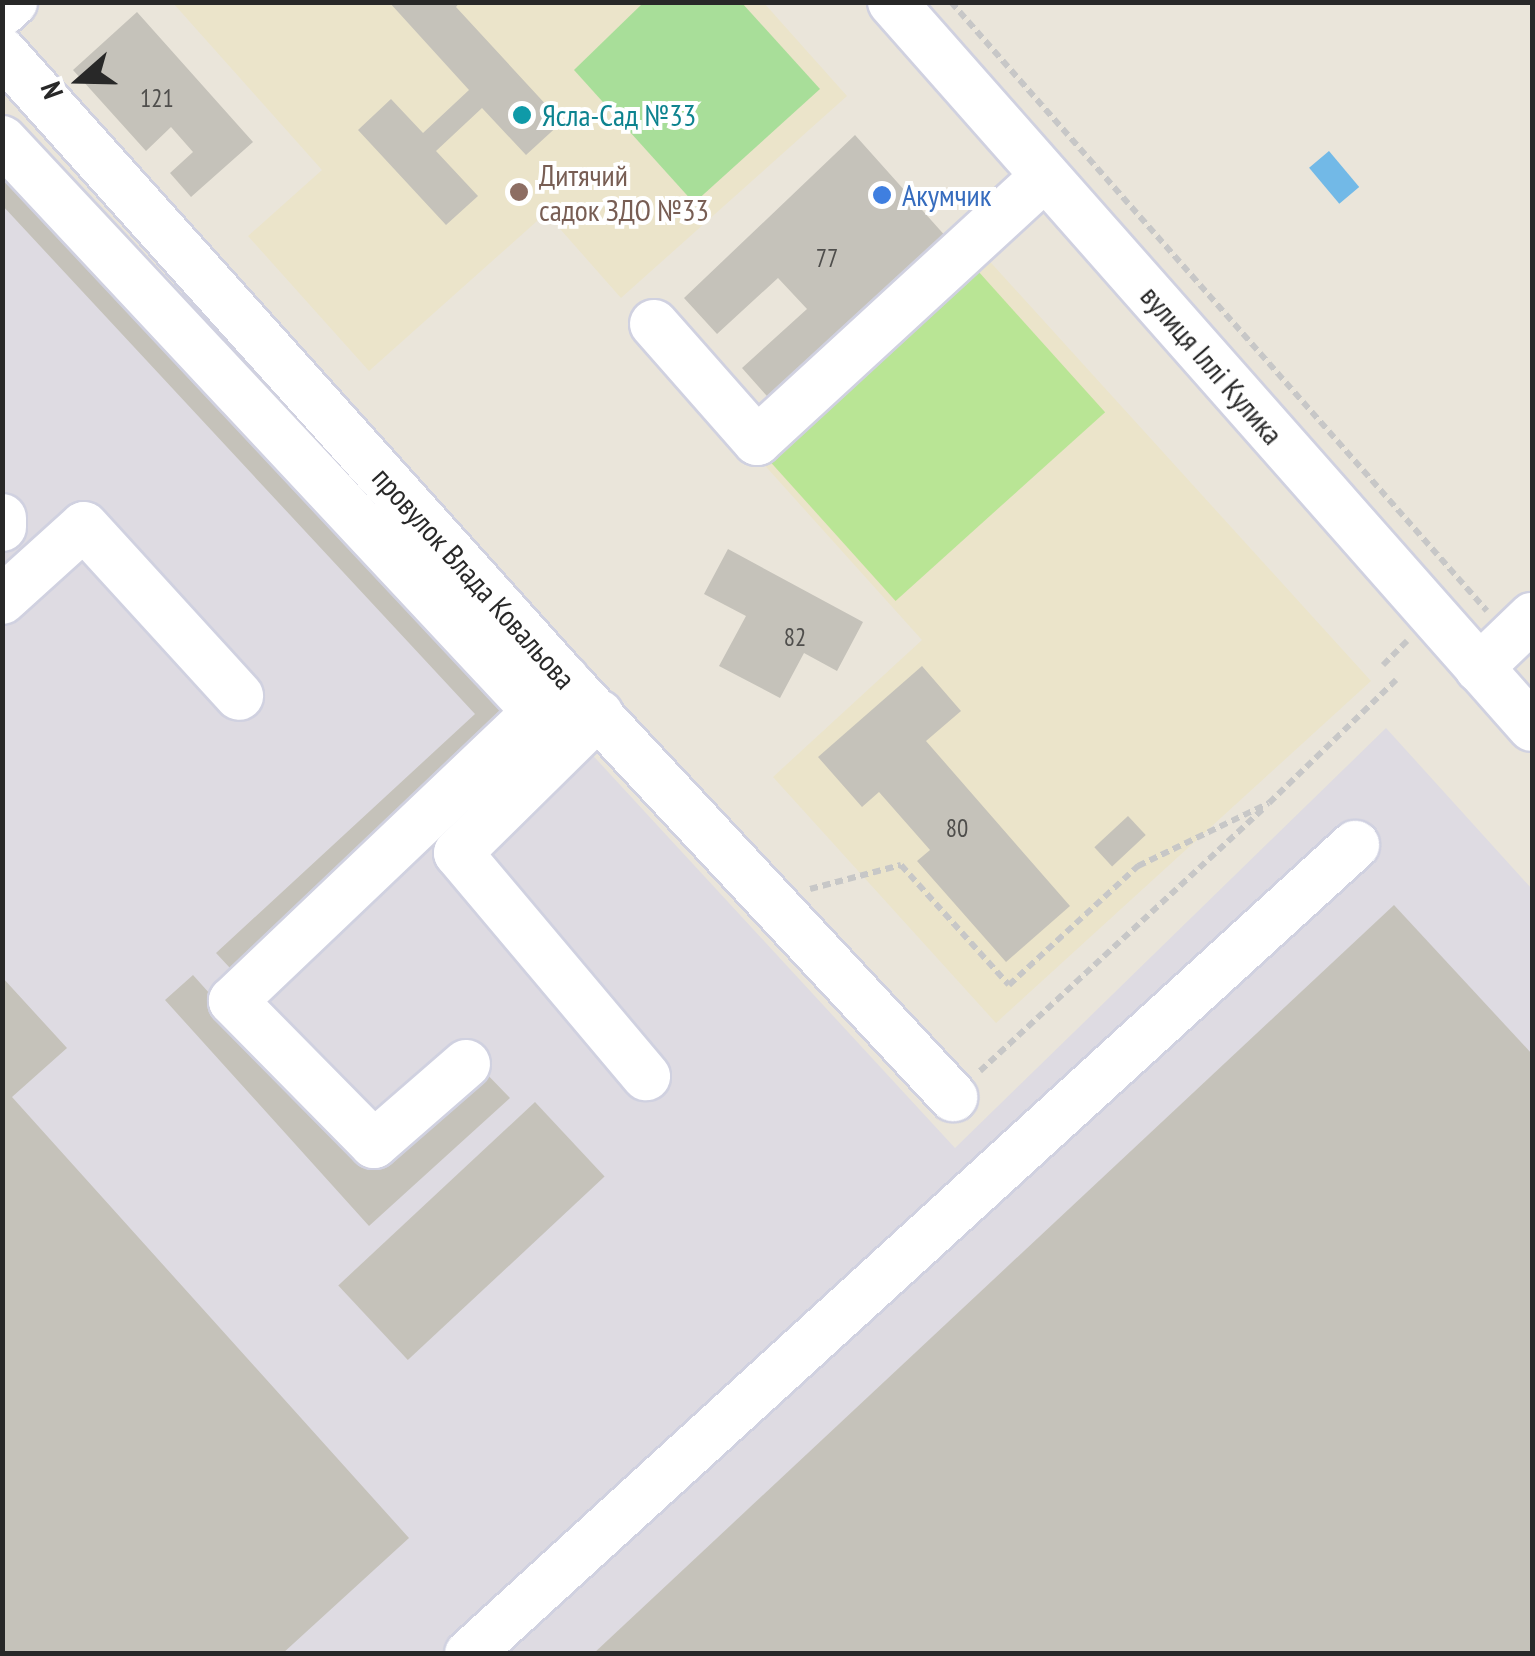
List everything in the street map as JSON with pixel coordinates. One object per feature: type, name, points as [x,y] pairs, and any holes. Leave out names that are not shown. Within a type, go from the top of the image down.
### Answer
[{"type":"street","points":[[2,12],[13,2]]},
{"type":"street","name":"вулиця Іллі Кулика","points":[[892,2],[1046,176],[1506,642],[1532,728]]},
{"type":"street","name":"провулок Влада Ковальова","points":[[2,52],[551,696],[599,714],[953,1096]]},
{"type":"street","points":[[2,140],[551,696],[234,1001],[374,1144],[466,1064]]},
{"type":"street","points":[[654,324],[757,441],[1046,176]]},
{"type":"street","points":[[2,518],[2,528]]},
{"type":"street","points":[[2,600],[84,526],[239,696]]},
{"type":"street","points":[[599,714],[458,852],[646,1076]]},
{"type":"street","points":[[468,1654],[1355,845]]},
{"type":"path","points":[[951,2],[1466,582],[1506,642]]},
{"type":"path","points":[[953,1096],[1269,804],[1396,680]]},
{"type":"path","points":[[770,899],[901,866],[1009,985],[1138,866],[1269,804]]},
{"type":"shaded area","name":"Дитячий садок ЗДО №33","points":[[173,3],[764,3],[847,96],[621,298],[546,213],[369,371],[248,236],[322,170]]},
{"type":"shaded area","points":[[2,115],[955,1148],[1386,728],[1532,889],[1532,1653],[3,1653]]},
{"type":"shaded area","points":[[983,254],[1371,681],[996,1023],[773,777],[922,640],[759,459]]},
{"type":"green space","points":[[643,3],[742,3],[820,89],[694,203],[574,70]]},
{"type":"green space","points":[[978,271],[1105,412],[896,601],[768,460]]},
{"type":"water","points":[[1329,151],[1359,187],[1339,204],[1309,168]]},
{"type":"building","name":"Ясла-Сад №33","points":[[389,2],[460,2],[456,7],[562,122],[526,155],[482,108],[436,151],[478,196],[446,225],[358,130],[391,99],[423,133],[469,90]]},
{"type":"building","points":[[137,12],[253,142],[191,197],[170,173],[193,152],[171,127],[146,151],[73,70]]},
{"type":"building","points":[[855,135],[948,239],[775,405],[742,368],[807,309],[778,278],[717,334],[684,298]]},
{"type":"building","points":[[2,165],[516,724],[244,983],[216,953],[475,714],[2,205]]},
{"type":"building","points":[[728,549],[863,622],[837,671],[804,653],[780,698],[719,666],[746,616],[704,594]]},
{"type":"building","points":[[922,666],[961,711],[926,741],[1070,906],[1006,962],[917,861],[930,850],[879,792],[862,807],[818,757]]},
{"type":"building","points":[[1128,816],[1146,835],[1112,866],[1094,847]]},
{"type":"building","points":[[1394,905],[1532,1054],[1532,1654],[593,1654]]},
{"type":"building","points":[[193,975],[368,1170],[480,1067],[510,1098],[369,1226],[165,1000]]},
{"type":"building","points":[[2,977],[67,1048],[12,1097],[409,1538],[282,1654],[2,1654]]},
{"type":"building","points":[[535,1102],[605,1177],[408,1360],[338,1285]]},
{"type":"place","name":"Ясла-Сад №33","points":[[522,115]]},
{"type":"place","name":"Дитячий садок ЗДО №33","points":[[519,192]]},
{"type":"place","name":"Акумчик","points":[[882,195]]}]
